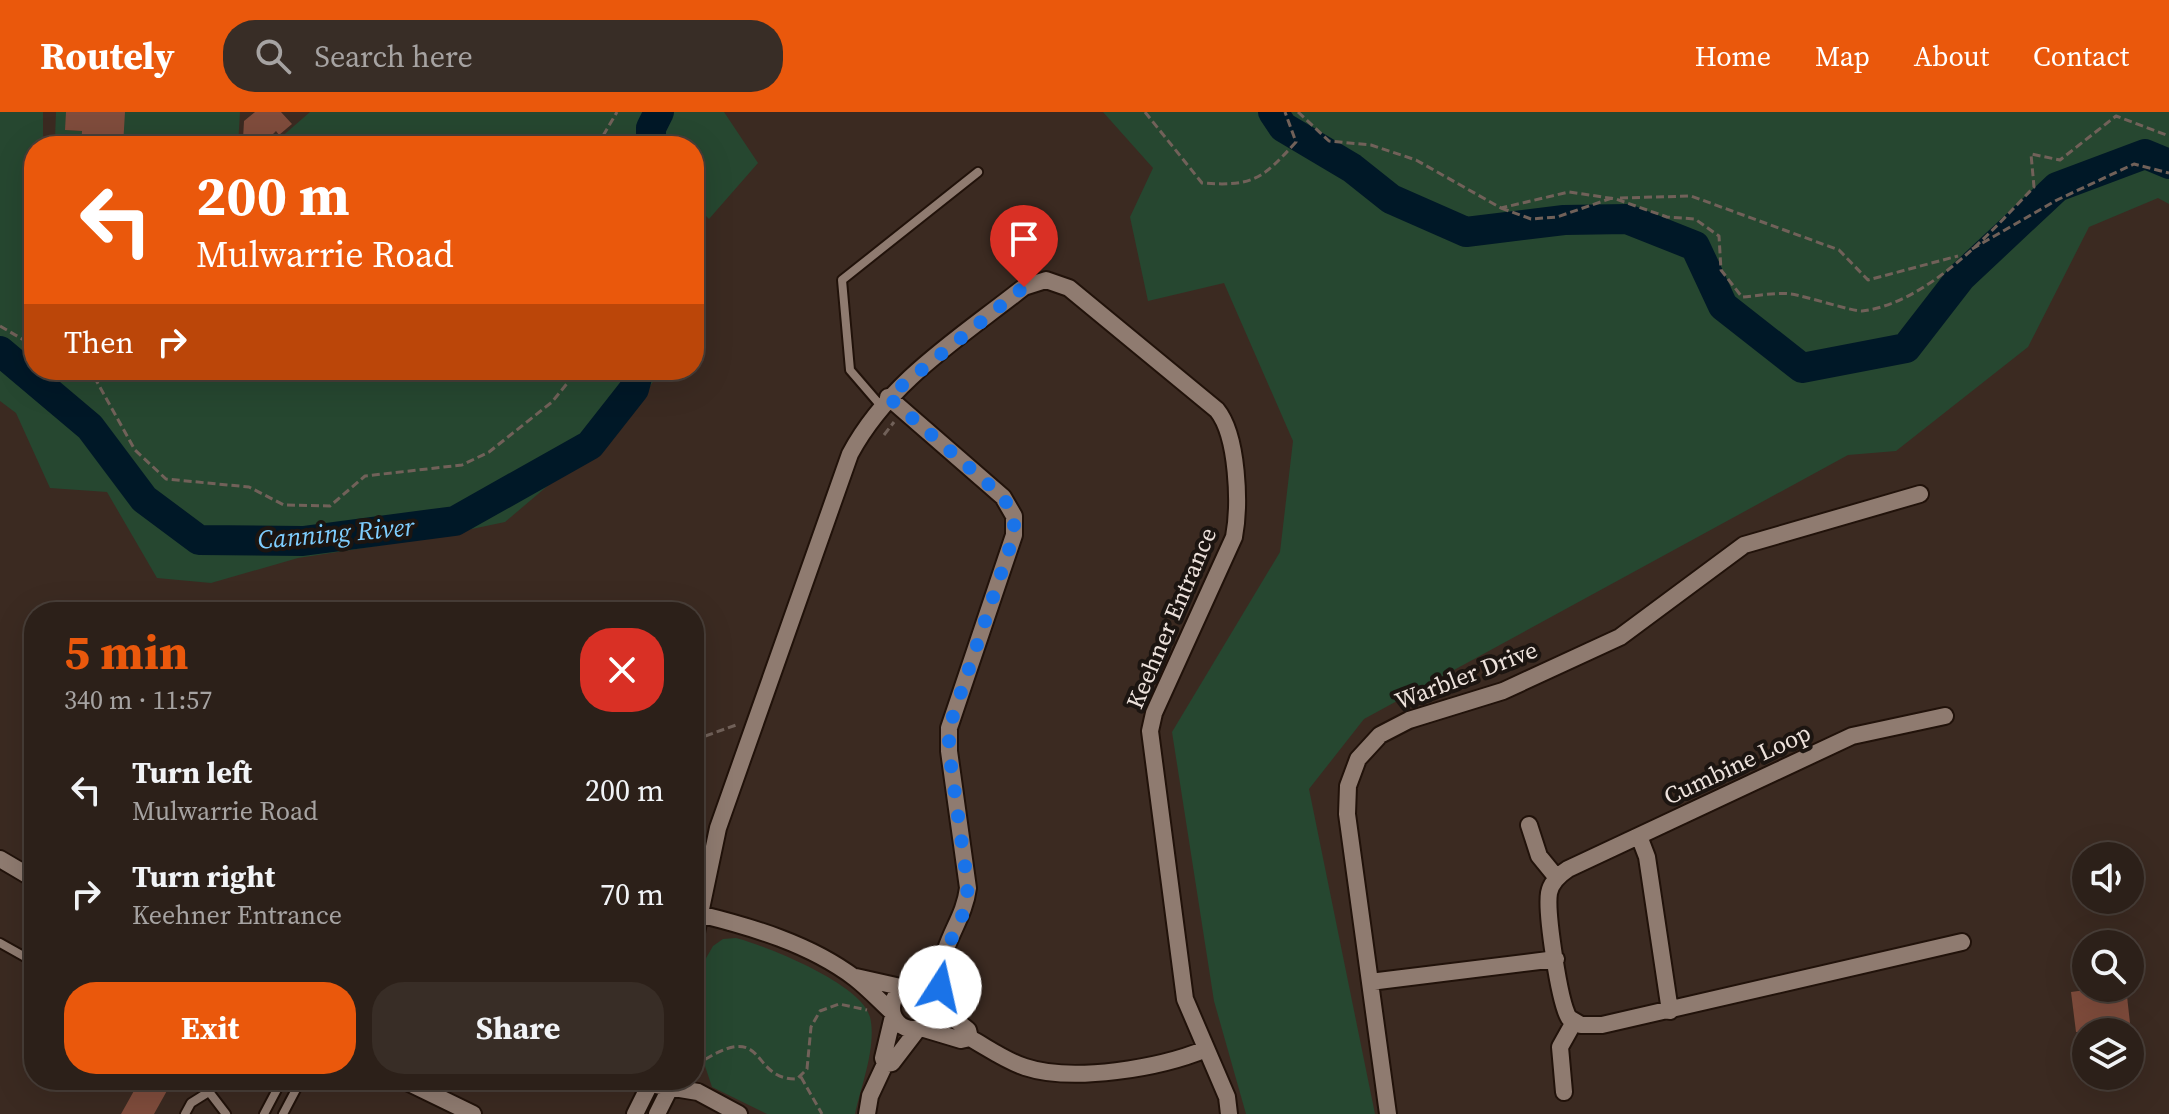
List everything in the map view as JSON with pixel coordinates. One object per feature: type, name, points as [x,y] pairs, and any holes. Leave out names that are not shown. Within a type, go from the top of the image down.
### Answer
[{"type":"street","name":"Keehner Entrance","points":[[704,853],[844,469],[859,437],[884,402],[1024,287],[1046,280],[1069,288],[1225,421],[1239,511],[1234,537],[1154,713],[1150,731],[1185,999],[1227,1097],[1229,1114]]},
{"type":"street","points":[[867,1114],[870,1096],[885,1064],[883,1058],[894,998],[946,949],[961,921],[968,888],[949,751],[949,728],[1014,535],[1014,516],[1003,497],[884,402]]},
{"type":"street","name":"Warbler Drive","points":[[1388,1114],[1347,814],[1348,786],[1358,759],[1380,735],[1409,720],[1503,691],[1620,637],[1744,545],[1920,494]]},
{"type":"street","name":"Cumbine Loop","points":[[1557,878],[1852,736],[1945,716]]},
{"type":"street","points":[[1529,825],[1539,856],[1557,878],[1548,899],[1560,999],[1565,1012],[1574,1022],[1588,1026],[1670,1011],[1962,942]]},
{"type":"street","points":[[1639,836],[1647,857],[1670,1011]]},
{"type":"street","points":[[0,859],[24,873]]},
{"type":"street","points":[[704,915],[760,930],[854,977],[925,990],[933,1001],[968,1030],[970,1038]]},
{"type":"street","points":[[885,1064],[892,1063],[920,1028],[931,1020],[946,949]]},
{"type":"street","points":[[1370,982],[1556,959]]},
{"type":"street","points":[[854,977],[902,1027],[920,1028],[961,1040],[970,1038],[1017,1064],[1054,1072],[1133,1070],[1206,1049]]},
{"type":"street","points":[[1564,1092],[1560,1047],[1574,1022]]},
{"type":"street","points":[[424,1090],[473,1114]]},
{"type":"street","points":[[635,1114],[646,1090]]},
{"type":"street","points":[[657,1114],[669,1090]]},
{"type":"street","points":[[692,1090],[739,1114]]},
{"type":"lane","points":[[884,402],[850,370],[842,280],[978,172]]},
{"type":"lane","points":[[0,943],[24,956]]},
{"type":"lane","points":[[205,1090],[226,1114]]},
{"type":"lane","points":[[264,1114],[277,1090]]},
{"type":"lane","points":[[283,1114],[296,1090]]},
{"type":"lane","points":[[185,1114],[191,1103],[207,1093]]},
{"type":"path","points":[[603,136],[617,112]]},
{"type":"path","points":[[1145,112],[1202,183],[1228,185],[1266,175],[1296,142],[1285,112]]},
{"type":"path","points":[[1298,112],[1329,141],[1371,145],[1416,160],[1501,208],[1531,219],[1557,217],[1613,198],[1667,217],[1695,219],[1719,236],[1721,270],[1742,297],[1787,293],[1837,303],[1859,312],[1914,297],[1962,255],[2034,187],[2031,154],[2060,160],[2116,116],[2169,136]]},
{"type":"path","points":[[1501,208],[1569,192],[1613,198],[1691,196],[1839,250],[1868,280],[1962,255],[2057,200],[2134,164],[2169,173]]},
{"type":"path","points":[[0,326],[24,340]]},
{"type":"path","points":[[96,380],[135,450],[166,479],[249,487],[284,505],[330,506],[365,476],[447,468],[489,452],[552,402],[570,380]]},
{"type":"path","points":[[884,435],[894,422]]},
{"type":"path","points":[[704,736],[736,724],[745,726]]},
{"type":"path","points":[[801,1077],[809,1064],[811,1027],[820,1011],[839,1004],[872,1011]]},
{"type":"path","points":[[704,1060],[719,1051],[739,1045],[755,1051],[782,1076],[801,1077]]},
{"type":"path","points":[[801,1077],[822,1114]]},
{"type":"green space","points":[[0,112],[43,112],[43,136],[24,136],[24,380],[654,380],[629,417],[505,522],[429,538],[298,558],[211,583],[157,578],[107,492],[50,488],[16,413],[0,401]]},
{"type":"green space","points":[[56,112],[66,112],[66,130],[82,131],[82,136],[55,136]]},
{"type":"green space","points":[[118,112],[240,112],[239,136],[122,136]]},
{"type":"green space","points":[[310,112],[724,112],[758,163],[709,219],[704,214],[704,136],[282,136]]},
{"type":"green space","points":[[1103,112],[2169,112],[2169,204],[2158,198],[2089,227],[2028,347],[1896,451],[1848,455],[1364,719],[1309,789],[1375,1114],[1246,1114],[1214,1001],[1172,732],[1280,552],[1293,441],[1224,283],[1148,301],[1130,217],[1153,168]]},
{"type":"green space","points":[[736,938],[812,968],[863,1004],[872,1028],[867,1066],[855,1114],[767,1114],[712,1087],[704,1063],[705,960],[713,946],[723,939]]},
{"type":"building","points":[[66,112],[125,112],[124,136],[82,136],[82,131],[65,130]]},
{"type":"building","points":[[255,112],[281,112],[292,124],[279,135],[276,131],[271,136],[243,136],[244,121]]},
{"type":"building","points":[[2072,1002],[2128,1002],[2129,1018],[2074,1018]]},
{"type":"building","points":[[134,1090],[167,1090],[154,1114],[121,1114]]},
{"type":"waterway","name":"Canning River","points":[[651,136],[651,128],[659,112]]},
{"type":"waterway","name":"Canning River","points":[[1273,112],[1283,127],[1352,168],[1391,199],[1466,232],[1564,220],[1627,219],[1695,246],[1723,306],[1802,368],[1906,348],[1961,277],[2057,187],[2145,154],[2169,164]]},
{"type":"waterway","name":"Canning River","points":[[0,351],[24,371]]},
{"type":"waterway","name":"Canning River","points":[[34,380],[90,427],[144,499],[199,540],[303,541],[455,521],[590,445],[634,389],[636,380]]},
{"type":"route","points":[[940,987],[946,949],[961,921],[968,888],[949,751],[949,728],[1014,535],[1014,516],[1003,497],[888,397],[1024,287]]}]
